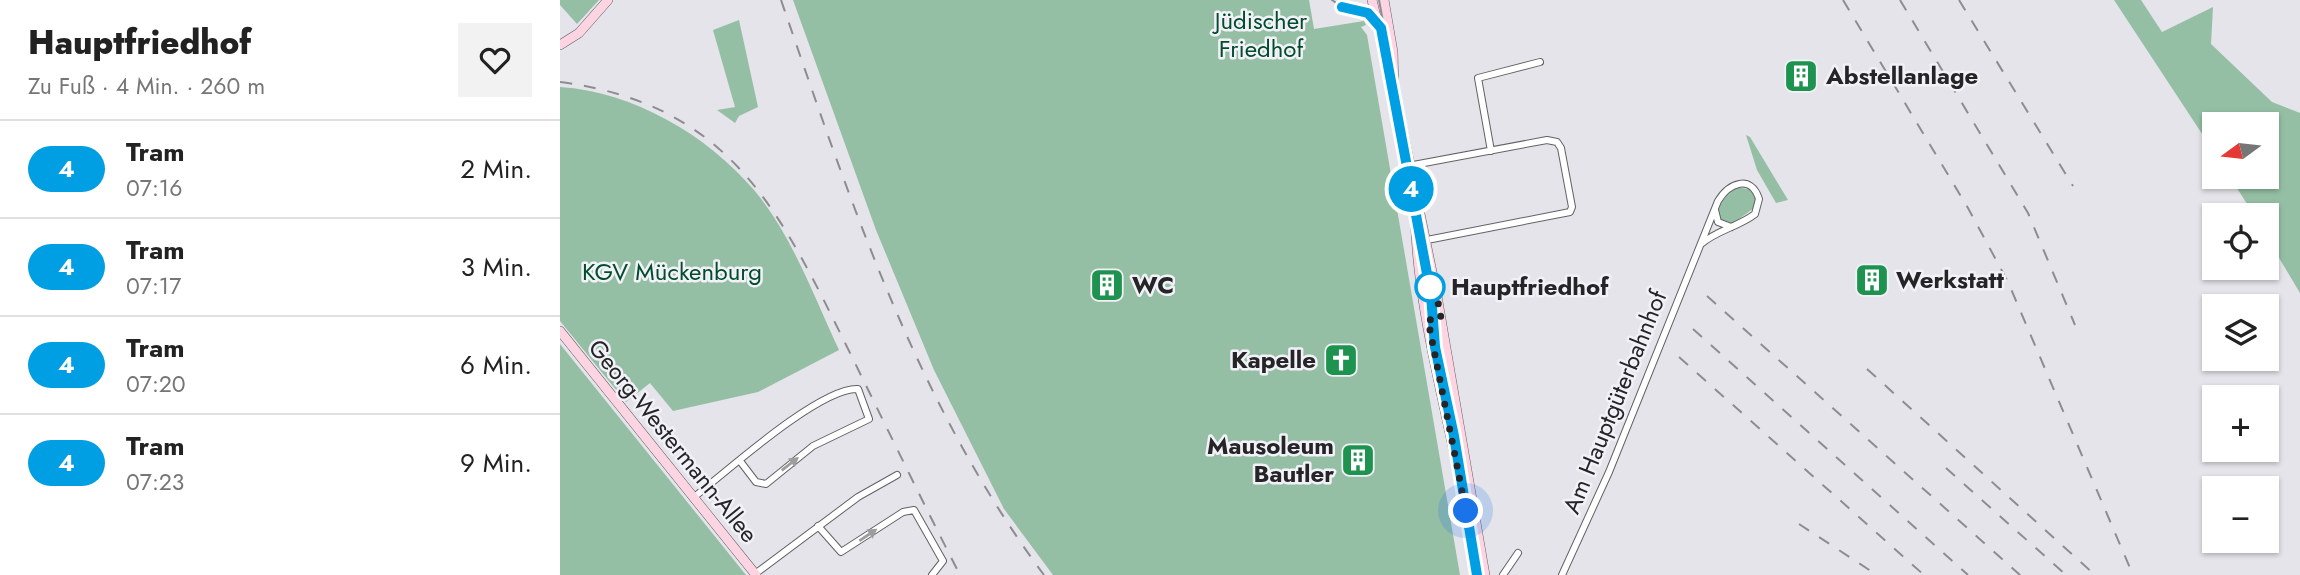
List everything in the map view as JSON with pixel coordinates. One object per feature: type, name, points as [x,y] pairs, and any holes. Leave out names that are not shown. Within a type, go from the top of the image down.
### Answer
[{"type":"main road","points":[[560,46],[579,33],[608,0]]},
{"type":"main road","points":[[1372,0],[1394,88],[1414,198],[1426,240],[1485,575]]},
{"type":"main road","points":[[1384,0],[1392,46],[1394,88]]},
{"type":"main road","points":[[1414,198],[1415,242],[1428,320],[1453,437],[1476,575]]},
{"type":"main road","points":[[1428,320],[1441,318]]},
{"type":"main road","name":"Georg-Westermann-Allee","points":[[560,331],[755,574]]},
{"type":"street","points":[[1491,151],[1478,78],[1540,62]]},
{"type":"street","points":[[1408,166],[1553,140],[1561,148],[1572,207],[1566,215],[1415,242]]},
{"type":"street","name":"Am Hauptgüterbahnhof","points":[[1562,575],[1609,472],[1715,208],[1732,185],[1742,183],[1753,187],[1759,197],[1758,209],[1734,227],[1716,232],[1701,244]]},
{"type":"street","points":[[1715,208],[1718,222],[1726,227],[1734,227]]},
{"type":"street","points":[[693,498],[740,461],[805,412],[856,388],[870,414],[869,419],[813,446],[763,485],[756,482],[740,461]]},
{"type":"street","points":[[755,574],[818,526],[897,475]]},
{"type":"street","points":[[818,526],[841,552],[903,512],[914,510],[943,561],[932,575]]},
{"type":"street","points":[[1503,575],[1518,552]]},
{"type":"green space","points":[[560,0],[599,0],[577,24],[560,5]]},
{"type":"green space","name":"Hauptfriedhof","points":[[793,0],[1309,0],[1314,29],[1364,21],[1366,25],[1361,27],[1367,35],[1460,575],[1053,575],[1004,509],[934,370],[876,230]]},
{"type":"green space","points":[[2114,0],[2141,0],[2162,32],[2213,7],[2211,44],[2272,102],[2300,113],[2300,293],[2279,258],[2279,203],[2246,203],[2238,189],[2279,189],[2279,112],[2202,112],[2202,134]]},
{"type":"green space","points":[[739,20],[758,107],[739,116],[735,123],[717,110],[735,107],[713,30]]},
{"type":"green space","name":"KGV Mückenburg","points":[[560,87],[614,97],[641,107],[691,134],[735,170],[768,208],[791,246],[839,350],[758,392],[673,411],[650,383],[626,402],[560,321]]},
{"type":"green space","points":[[1746,135],[1750,137],[1788,200],[1776,203],[1757,170]]},
{"type":"green space","points":[[1738,187],[1751,190],[1756,200],[1754,208],[1732,224],[1723,222],[1718,213],[1721,204],[1728,194]]},
{"type":"green space","points":[[560,344],[746,575],[560,575]]},
{"type":"tram line","points":[[1332,0],[1367,14],[1378,23],[1382,31],[1431,295],[1435,347],[1454,436],[1477,575]]},
{"type":"tram line","points":[[1379,0],[1384,27]]},
{"type":"tram line","name":"4","points":[[1342,7],[1368,13],[1377,20],[1381,28],[1423,246],[1433,306],[1435,347],[1454,436],[1477,575]]},
{"type":"railway","points":[[781,0],[833,150],[890,298],[959,441],[999,509],[1044,575]]},
{"type":"railway","points":[[1843,0],[1968,208],[2008,282],[2133,575]]},
{"type":"railway","points":[[1900,0],[2028,213],[2075,325]]},
{"type":"railway","points":[[1959,0],[2073,186]]},
{"type":"railway","points":[[560,82],[620,95],[670,115],[711,142],[745,175],[775,214],[827,306],[960,575]]},
{"type":"railway","points":[[1707,296],[2020,575]]},
{"type":"railway","points":[[1693,329],[1968,575]]},
{"type":"railway","points":[[1679,357],[1924,575]]},
{"type":"railway","points":[[1867,369],[2095,575]]},
{"type":"railway","points":[[1946,468],[2066,575]]},
{"type":"railway","points":[[1799,524],[1877,575]]},
{"type":"place","name":"Abstellanlage","points":[[1801,76]]},
{"type":"place","name":"Werkstatt","points":[[1872,280]]},
{"type":"place","name":"WC","points":[[1107,285]]},
{"type":"place","name":"Hauptfriedhof","points":[[1430,287]]},
{"type":"place","name":"Kapelle","points":[[1341,360]]},
{"type":"place","name":"Mausoleum Bautler","points":[[1358,460]]},
{"type":"route","points":[[1430,287],[1433,277],[1441,318],[1428,320],[1431,344],[1453,437],[1466,511]]},
{"type":"park label","name":"Jüdischer Friedhof","points":[[1261,35]]}]
